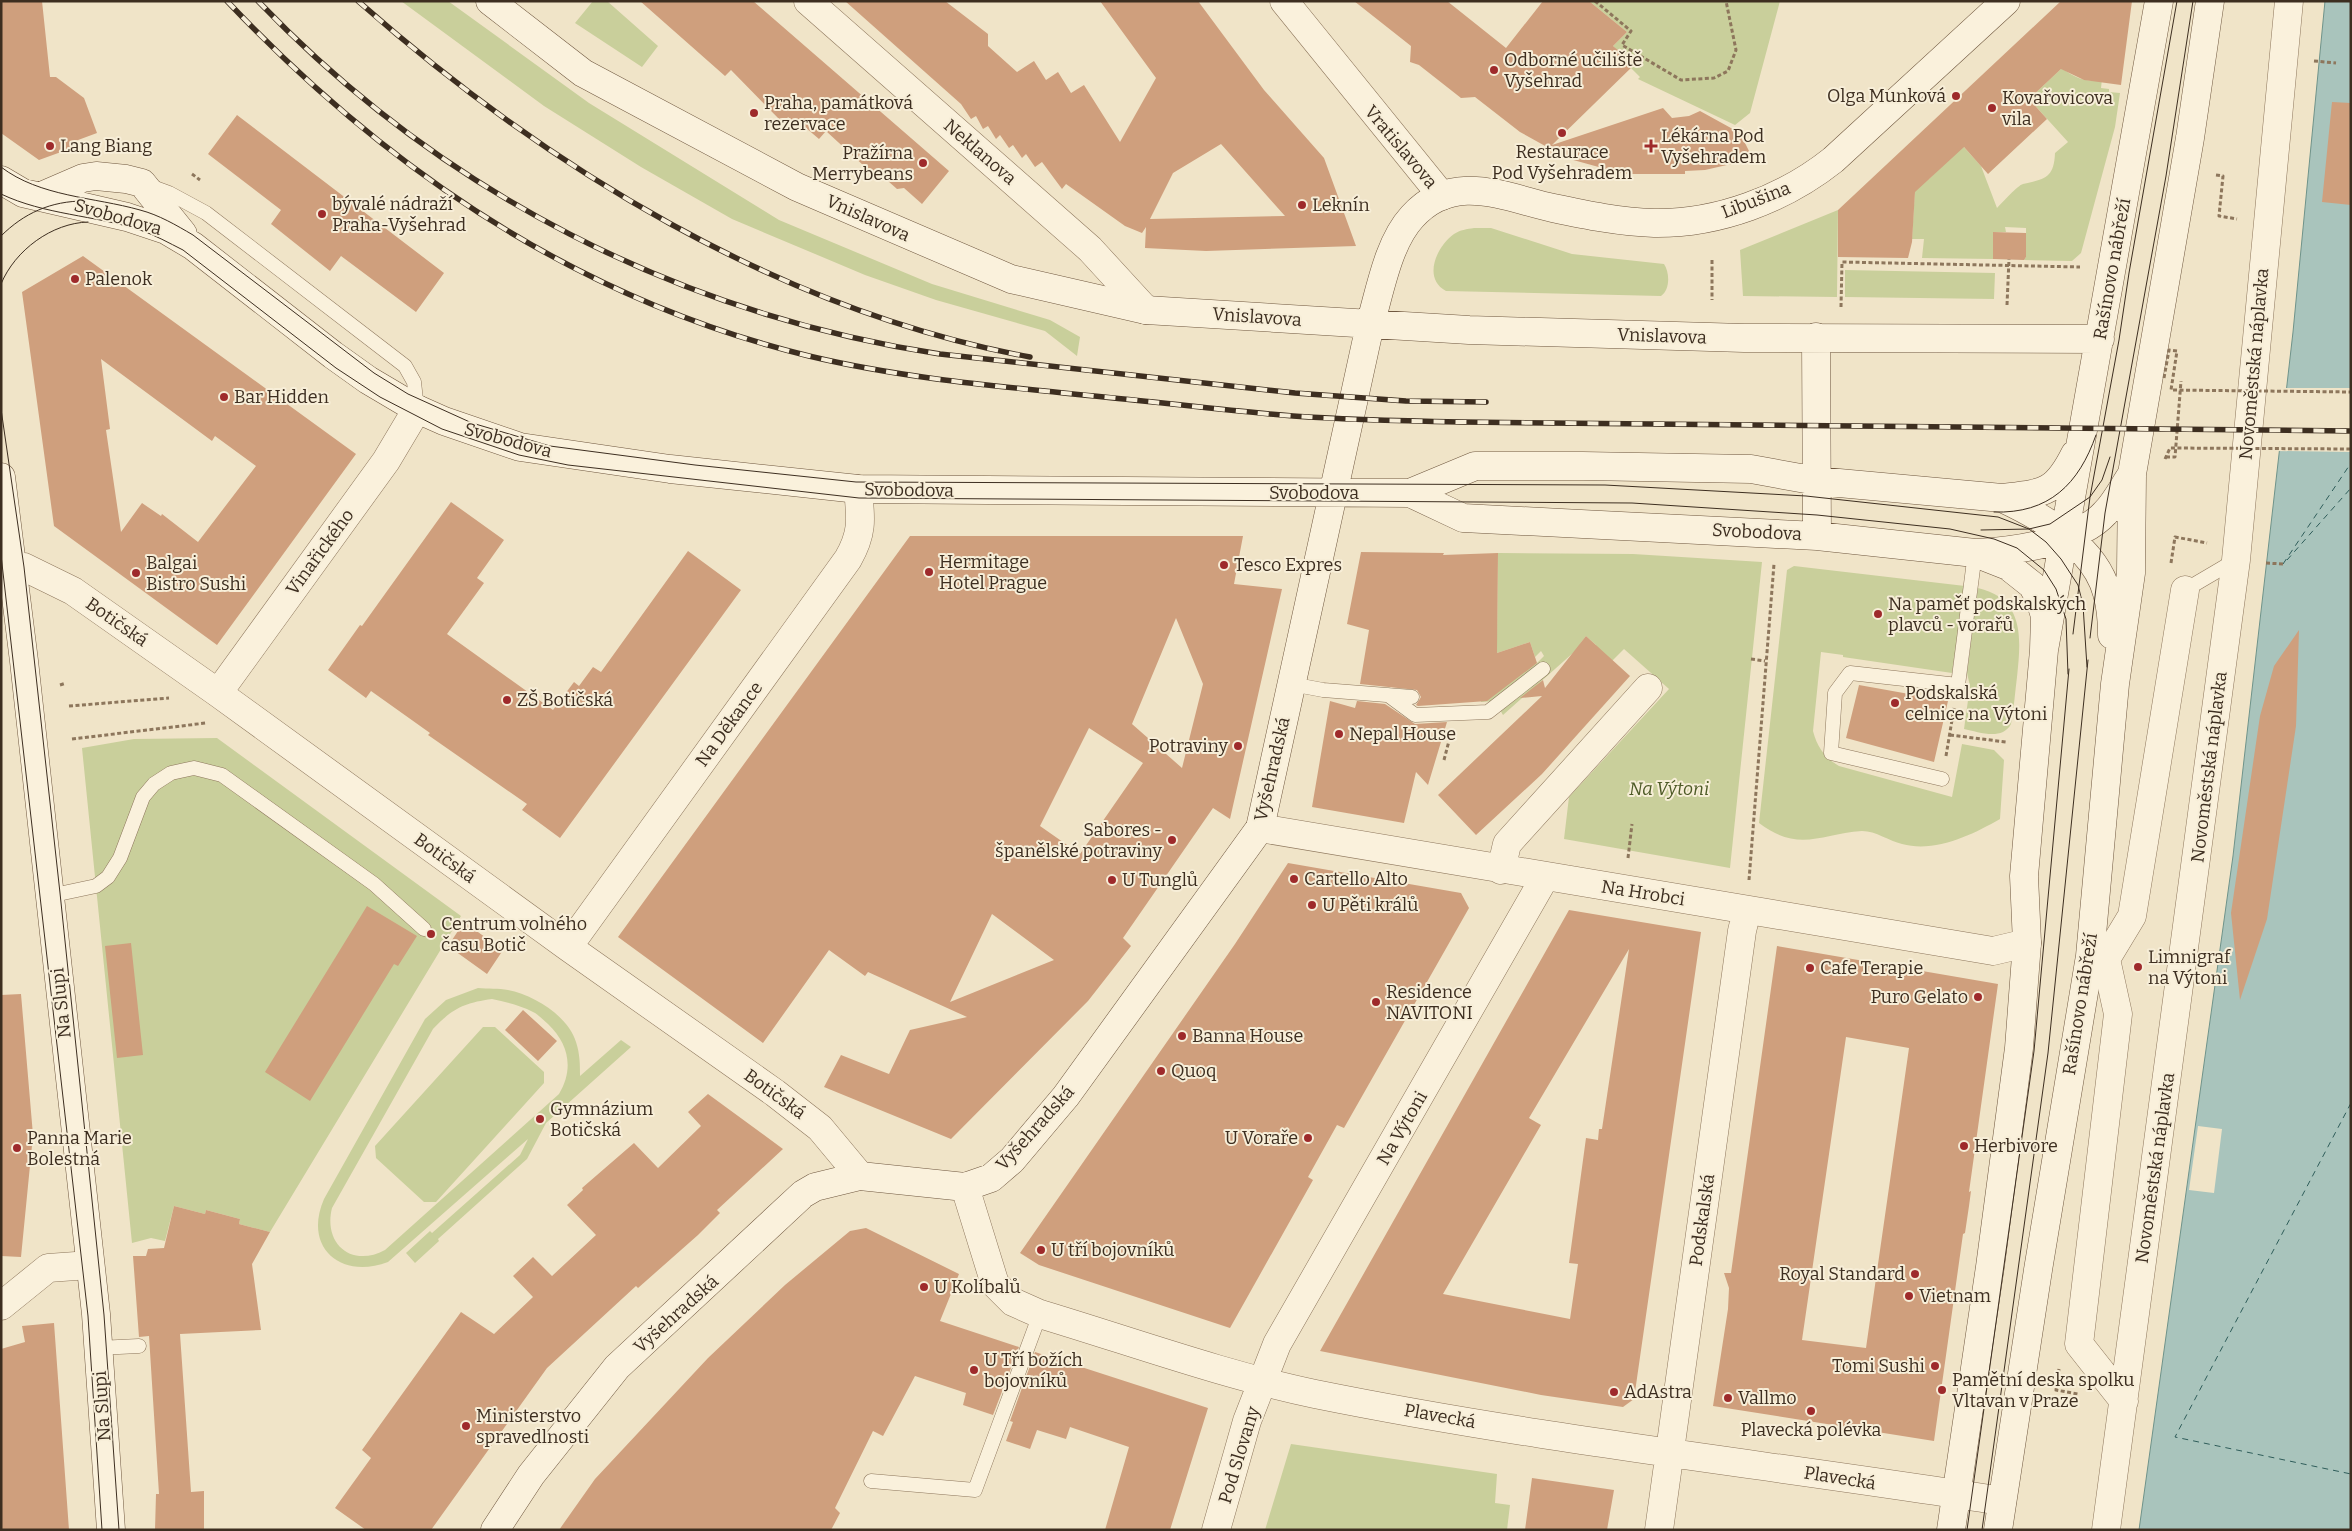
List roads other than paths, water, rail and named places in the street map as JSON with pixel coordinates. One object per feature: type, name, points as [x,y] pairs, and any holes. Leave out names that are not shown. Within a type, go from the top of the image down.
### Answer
[{"type":"street","name":"Vnislavova","points":[[490,1],[584,73],[797,187],[1011,279],[1146,310],[1469,330],[1724,337],[2100,339]]},
{"type":"street","name":"Neklanova","points":[[808,1],[1090,249],[1146,310]]},
{"type":"street","name":"Vratislavova","points":[[1284,1],[1442,196],[1426,204],[1404,227],[1392,249],[1370,325],[1333,493]]},
{"type":"street","name":"Libušina","points":[[1442,196],[1467,190],[1486,190],[1552,208],[1623,221],[1656,223],[1695,219],[1754,205],[1810,178],[1825,166],[2006,1]]},
{"type":"street","name":"Rašínovo nábřeží","points":[[1951,1530],[1991,1258],[2019,1048],[2027,943],[2024,876],[2044,650],[2159,1]]},
{"type":"street","name":"Rašínovo nábřeží","points":[[1998,1530],[2090,956],[2115,684],[2131,573],[2132,474],[2190,138],[2210,1]]},
{"type":"street","name":"Novoměstská náplavka","points":[[2106,1530],[2236,560],[2289,1]]},
{"type":"street","name":"Svobodova","points":[[39,197],[83,178],[96,176],[142,183],[193,246]]},
{"type":"street","name":"Svobodova","points":[[3,187],[149,222],[193,246],[368,380],[417,409],[482,436],[547,452],[766,481],[858,489],[1410,493],[1475,466],[1752,470],[1817,481],[2002,498],[2030,495],[2052,487],[2067,470],[2082,442]]},
{"type":"street","points":[[1816,337],[1817,536]]},
{"type":"street","name":"Vinařického","points":[[218,693],[386,461],[417,409]]},
{"type":"street","name":"Rašínovo nábřeží","points":[[1975,553],[2017,548],[2065,537],[2086,529],[2105,513],[2132,474]]},
{"type":"street","name":"Na Slupi","points":[[1,477],[13,567],[90,1265],[111,1530]]},
{"type":"street","name":"Na Děkance","points":[[568,947],[848,559],[858,542],[862,524],[858,489]]},
{"type":"street","name":"Vyšehradská","points":[[495,1530],[531,1475],[617,1367],[804,1194],[815,1187],[860,1176],[965,1187],[991,1178],[1012,1160],[1066,1096],[1260,828],[1333,493]]},
{"type":"street","name":"Svobodova","points":[[1410,493],[1463,518],[1817,536],[1975,553],[2008,566],[2032,585],[2040,596],[2045,616],[2044,650]]},
{"type":"street","name":"Svobodova","points":[[2002,498],[2050,524],[2082,552],[2098,571],[2107,592],[2111,616],[2115,684]]},
{"type":"street","name":"Botičská","points":[[13,567],[24,567],[65,586],[218,693],[805,1116],[820,1128],[860,1176]]},
{"type":"street","points":[[2124,1401],[2079,1344],[2118,1014],[2106,959],[2132,916],[2185,590]]},
{"type":"street","points":[[1502,870],[1507,844],[1648,688]]},
{"type":"street","name":"Na Hrobci","points":[[1260,828],[1993,951],[2027,943]]},
{"type":"street","name":"Na Výtoni","points":[[1263,1381],[1277,1344],[1545,877]]},
{"type":"street","name":"Podskalská","points":[[1659,1530],[1742,930],[1747,910]]},
{"type":"street","name":"Plavecká","points":[[965,1187],[995,1284],[1013,1302],[1040,1314],[1263,1381],[1324,1396],[1618,1447],[2002,1501]]},
{"type":"street","points":[[1,1306],[48,1268],[90,1265]]},
{"type":"street","name":"Pod Slovany","points":[[1216,1530],[1247,1421],[1263,1381]]},
{"type":"lane","name":"Svobodova","points":[[142,183],[169,193],[206,214],[405,366],[414,382],[417,409]]},
{"type":"lane","points":[[1942,779],[1830,753],[1835,693],[1850,673],[1958,685],[1975,553]]},
{"type":"lane","points":[[2185,590],[2236,560]]},
{"type":"lane","points":[[1388,695],[1415,715],[1488,712],[1543,669]]},
{"type":"lane","points":[[1291,684],[1323,690],[1412,697]]},
{"type":"lane","points":[[50,896],[96,886],[108,877],[120,858],[143,797],[154,784],[171,773],[194,768],[222,774],[374,884],[424,929]]},
{"type":"lane","points":[[870,1481],[975,1490],[1040,1314]]},
{"type":"lane","points":[[98,1348],[139,1346]]},
{"type":"water","points":[[2325,1],[2351,1],[2351,1530],[2139,1530],[2233,856],[2293,332]]},
{"type":"tram line","points":[[2073,634],[2090,497],[2177,1]]},
{"type":"tram line","points":[[2090,638],[2105,513],[2166,176],[2193,1]]},
{"type":"tram line","points":[[1,167],[33,185],[68,195],[140,210],[167,221],[193,235],[374,373],[408,394],[472,423],[550,446],[695,465],[856,482],[1605,485],[1806,496],[1998,517],[2029,529],[2046,542],[2061,559],[2078,585],[2083,605],[2087,667]]},
{"type":"tram line","points":[[1,194],[52,211],[140,230],[183,250],[336,368],[380,397],[442,429],[519,455],[568,465],[859,498],[1632,503],[1817,515],[1950,529],[1994,539],[2017,548],[2044,570],[2056,589],[2066,619],[2068,674]]},
{"type":"tram line","points":[[1,236],[19,221],[39,210],[60,203],[84,201]]},
{"type":"tram line","points":[[1,284],[15,260],[36,241],[61,227],[88,222]]},
{"type":"tram line","points":[[1,409],[24,567],[60,893],[104,1315],[119,1530]]},
{"type":"tram line","points":[[1994,512],[2031,508],[2059,493],[2081,468],[2096,435]]},
{"type":"tram line","points":[[1981,530],[2029,529],[2050,524],[2090,497],[2102,480],[2110,457]]},
{"type":"tram line","points":[[1,555],[88,1316],[102,1530]]},
{"type":"tram line","points":[[1982,1530],[2048,1053],[2088,660]]},
{"type":"tram line","points":[[1967,1530],[2034,1051],[2069,669]]},
{"type":"railway","points":[[227,1],[289,63],[354,120],[421,173],[492,221],[566,264],[644,301],[725,332],[809,356],[845,364],[993,386],[1246,412],[1399,421],[2351,431]]},
{"type":"railway","points":[[258,1],[329,69],[405,131],[485,186],[570,234],[658,275],[749,309],[843,335],[940,354],[1295,393],[1406,401],[1486,402]]},
{"type":"railway","points":[[358,1],[431,62],[507,120],[587,174],[671,224],[757,268],[846,305],[937,335],[1030,357]]},
{"type":"place","name":"Odborné učiliště Vyšehrad","points":[[1494,70]]},
{"type":"place","name":"Olga Munková","points":[[1956,96]]},
{"type":"place","name":"Kovařovicova vila","points":[[1992,108]]},
{"type":"place","name":"Praha, památková rezervace","points":[[754,113]]},
{"type":"place","name":"Restaurace Pod Vyšehradem","points":[[1562,133]]},
{"type":"place","name":"Lang Biang","points":[[50,146]]},
{"type":"place","name":"Lékárna Pod Vyšehradem","points":[[1651,146]]},
{"type":"place","name":"Pražírna Merrybeans","points":[[923,163]]},
{"type":"place","name":"Leknín","points":[[1302,205]]},
{"type":"place","name":"bývalé nádraží Praha-Vyšehrad","points":[[322,214]]},
{"type":"place","name":"Palenok","points":[[75,279]]},
{"type":"place","name":"Bar Hidden","points":[[224,397]]},
{"type":"place","name":"Tesco Expres","points":[[1224,565]]},
{"type":"place","name":"Hermitage Hotel Prague","points":[[929,572]]},
{"type":"place","name":"Balgai Bistro Sushi","points":[[136,573]]},
{"type":"place","name":"Na paměť podskalských plavců - vorařů","points":[[1878,614]]},
{"type":"place","name":"ZŠ Botičská","points":[[507,700]]},
{"type":"place","name":"Podskalská celnice na Výtoni","points":[[1895,703]]},
{"type":"place","name":"Nepal House","points":[[1339,734]]},
{"type":"place","name":"Potraviny","points":[[1238,746]]},
{"type":"place","name":"Sabores - španělské potraviny","points":[[1172,840]]},
{"type":"place","name":"Cartello Alto","points":[[1294,879]]},
{"type":"place","name":"U Tunglů","points":[[1112,880]]},
{"type":"place","name":"U Pěti králů","points":[[1312,905]]},
{"type":"place","name":"Centrum volného času Botič","points":[[431,934]]},
{"type":"place","name":"Limnigraf na Výtoni","points":[[2138,967]]},
{"type":"place","name":"Cafe Terapie","points":[[1810,968]]},
{"type":"place","name":"Puro Gelato","points":[[1978,997]]},
{"type":"place","name":"Residence NAVITONI","points":[[1376,1002]]},
{"type":"place","name":"Banna House","points":[[1182,1036]]},
{"type":"place","name":"Quoq","points":[[1161,1071]]},
{"type":"place","name":"Gymnázium Botičská","points":[[540,1119]]},
{"type":"place","name":"U Voraře","points":[[1308,1138]]},
{"type":"place","name":"Herbivore","points":[[1964,1146]]},
{"type":"place","name":"Panna Marie Bolestná","points":[[17,1148]]},
{"type":"place","name":"U tří bojovníků","points":[[1041,1250]]},
{"type":"place","name":"Royal Standard","points":[[1915,1274]]},
{"type":"place","name":"U Kolíbalů","points":[[924,1287]]},
{"type":"place","name":"Vietnam","points":[[1909,1296]]},
{"type":"place","name":"Tomi Sushi","points":[[1935,1366]]},
{"type":"place","name":"U Tří božích bojovníků","points":[[974,1370]]},
{"type":"place","name":"Pamětní deska spolku Vltavan v Praze","points":[[1942,1390]]},
{"type":"place","name":"AdAstra","points":[[1614,1392]]},
{"type":"place","name":"Vallmo","points":[[1728,1398]]},
{"type":"place","name":"Plavecká polévka","points":[[1811,1411]]},
{"type":"place","name":"Ministerstvo spravedlnosti","points":[[466,1426]]}]
